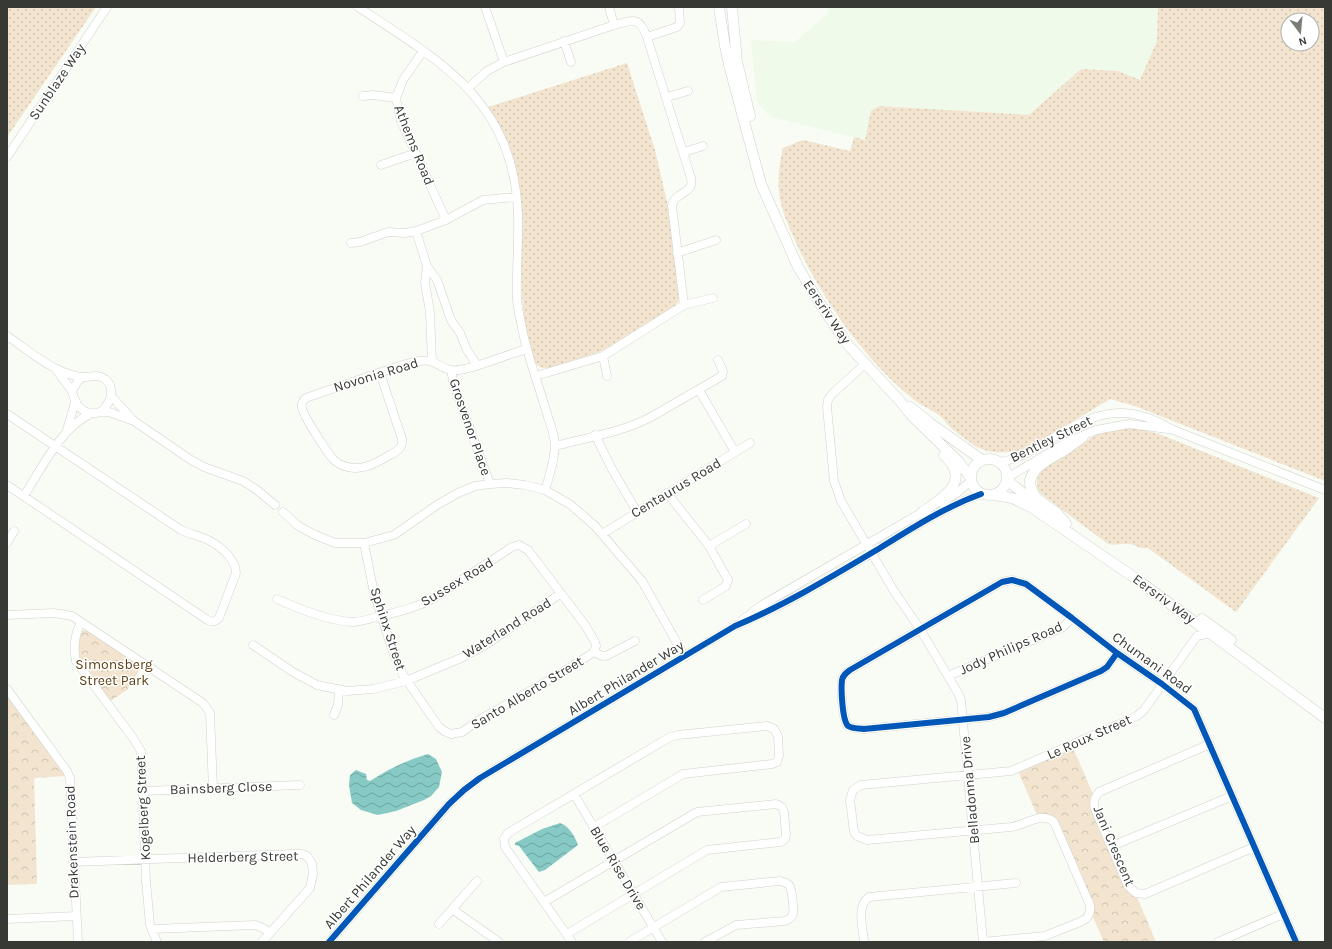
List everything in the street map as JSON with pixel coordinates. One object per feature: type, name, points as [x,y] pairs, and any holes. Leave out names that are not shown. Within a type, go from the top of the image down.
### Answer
[{"type":"main road","name":"Eersriv Way","points":[[719,7],[725,46],[761,184],[783,235],[807,283],[835,326],[865,364],[924,429],[958,461],[971,479]]},
{"type":"main road","name":"Eersriv Way","points":[[732,7],[739,71],[773,209]]},
{"type":"main road","name":"Eersriv Way","points":[[900,401],[982,460]]},
{"type":"main road","points":[[910,414],[919,432],[947,458],[953,466],[956,474],[954,487],[946,496],[921,513]]},
{"type":"main road","points":[[1066,524],[1056,513],[1036,497],[1030,482],[1031,475],[1036,468],[1083,437]]},
{"type":"main road","points":[[991,459],[1000,462],[1006,469],[1007,479],[1003,489],[994,495],[990,496],[981,494],[974,489],[971,479],[975,465],[982,460],[991,459]]},
{"type":"main road","name":"Eersriv Way","points":[[1007,479],[1029,499],[1140,574],[1325,709]]},
{"type":"main road","name":"Eersriv Way","points":[[994,495],[1012,498],[1031,507],[1135,578],[1325,718]]},
{"type":"street","name":"Sunblaze Way","points":[[7,157],[107,7]]},
{"type":"street","points":[[358,7],[423,50],[468,88],[491,117],[504,144],[512,171],[518,215],[517,300],[527,349],[553,436],[554,446],[552,469],[545,490]]},
{"type":"street","points":[[485,7],[504,62]]},
{"type":"street","points":[[609,7],[614,25]]},
{"type":"street","points":[[647,37],[678,26],[680,24],[679,8]]},
{"type":"street","points":[[468,88],[487,70],[504,62],[564,41],[614,25],[632,21],[639,22],[644,27],[692,181],[689,189],[677,196],[672,204],[684,305]]},
{"type":"street","points":[[564,41],[571,62]]},
{"type":"street","name":"Athems Road","points":[[423,50],[403,80],[396,98],[401,121],[446,220]]},
{"type":"street","points":[[667,98],[688,91]]},
{"type":"street","points":[[363,96],[373,95],[396,98]]},
{"type":"street","points":[[684,152],[703,146]]},
{"type":"street","points":[[381,165],[416,153]]},
{"type":"street","points":[[351,243],[388,232],[405,233],[416,231],[446,220],[483,200],[516,197]]},
{"type":"street","name":"Grosvenor Place","points":[[416,231],[427,266],[437,280],[451,320],[460,333],[467,350],[475,360],[477,366]]},
{"type":"street","points":[[677,253],[716,240]]},
{"type":"street","name":"Grosvenor Place","points":[[427,266],[424,281],[430,312],[432,362]]},
{"type":"street","points":[[427,296],[441,292]]},
{"type":"street","points":[[536,376],[603,356],[684,305],[713,298]]},
{"type":"street","points":[[7,336],[54,368],[83,377]]},
{"type":"street","points":[[451,370],[477,366],[512,352],[527,349]]},
{"type":"street","points":[[603,356],[607,376]]},
{"type":"street","name":"Novonia Road","points":[[380,373],[402,442],[400,449],[375,464],[364,467],[346,467],[335,461],[311,427],[302,408],[302,402],[306,398],[380,373],[422,360],[432,362],[451,370]]},
{"type":"street","points":[[554,446],[595,436],[641,422],[700,390],[722,376],[723,371],[718,360]]},
{"type":"street","name":"Belladonna Drive","points":[[865,364],[831,395],[828,400],[827,407],[832,462],[837,490],[841,501],[871,553],[894,591],[920,629],[961,700],[964,719],[983,942]]},
{"type":"street","points":[[54,368],[72,391],[75,402],[85,412],[109,412],[134,421]]},
{"type":"street","name":"Grosvenor Place","points":[[451,370],[454,385],[490,484]]},
{"type":"street","points":[[67,430],[84,416],[105,409],[111,396],[109,384],[105,379],[92,375],[83,377],[78,381],[72,391]]},
{"type":"street","points":[[700,390],[735,452]]},
{"type":"street","points":[[111,396],[134,421],[191,460],[204,467],[243,481],[275,504]]},
{"type":"street","points":[[24,496],[67,430],[75,402]]},
{"type":"street","name":"Bentley Street","points":[[1000,462],[1021,457],[1091,417],[1109,413],[1129,412],[1156,420],[1171,429],[1325,490]]},
{"type":"street","points":[[7,414],[181,530],[209,540],[228,556],[233,561],[236,568],[236,573],[219,618],[216,621],[211,622],[206,619],[7,485]]},
{"type":"street","name":"Bentley Street","points":[[1007,479],[1066,442],[1083,437],[1101,429],[1129,424],[1171,429]]},
{"type":"street","points":[[595,436],[637,512]]},
{"type":"street","name":"Centaurus Road","points":[[602,534],[750,443]]},
{"type":"street","name":"Albert Philander Way","points":[[329,942],[449,804],[480,778],[685,657],[735,626],[762,605],[866,544],[941,503],[958,492],[971,479]]},
{"type":"street","points":[[283,512],[297,524],[313,534],[335,543],[364,544],[394,535],[437,505],[458,493],[475,486],[507,483],[525,485],[545,490],[570,505],[596,526],[642,581],[685,657]]},
{"type":"street","points":[[667,493],[709,546],[728,580],[728,583],[721,589],[703,600]]},
{"type":"street","name":"Albert Philander Way","points":[[735,626],[807,590],[952,506],[981,494]]},
{"type":"street","points":[[709,546],[746,524]]},
{"type":"street","points":[[7,543],[14,531]]},
{"type":"street","name":"Sphinx Street","points":[[364,544],[374,593],[394,655],[403,676],[439,727],[451,734],[462,732]]},
{"type":"street","name":"Sussex Road","points":[[277,599],[299,609],[324,617],[353,622],[382,616],[424,604],[512,547],[519,545],[528,550],[560,594]]},
{"type":"street","name":"Chumani Road","points":[[964,719],[864,729],[853,728],[845,721],[842,680],[844,674],[1002,582],[1012,580],[1026,584],[1194,709],[1296,942]]},
{"type":"street","points":[[560,594],[585,625],[595,642],[596,646],[594,652]]},
{"type":"street","name":"Waterland Road","points":[[253,645],[293,672],[316,685],[347,691],[373,689],[406,681],[461,658],[487,644],[560,594]]},
{"type":"street","points":[[7,615],[62,614],[72,616],[198,699],[206,706],[210,713],[213,788]]},
{"type":"street","name":"Jody Philips Road","points":[[948,676],[1063,627],[1072,618]]},
{"type":"street","points":[[1194,621],[1197,628],[1197,636],[1210,633]]},
{"type":"street","name":"Kogelberg Street","points":[[81,622],[75,639],[76,661],[140,748],[150,925],[157,942]]},
{"type":"street","name":"Le Roux Street","points":[[974,831],[867,840],[856,836],[854,832],[850,800],[853,790],[861,785],[1010,771],[1124,722],[1144,710],[1197,636]]},
{"type":"street","name":"Santo Alberto Street","points":[[462,732],[481,719],[558,675],[594,652],[602,656],[606,656],[635,641]]},
{"type":"street","points":[[964,719],[989,717],[1004,713],[1092,676],[1107,667],[1117,653]]},
{"type":"street","name":"Drakenstein Road","points":[[7,690],[69,775],[71,786],[78,942]]},
{"type":"street","points":[[334,715],[338,705],[339,690]]},
{"type":"street","points":[[572,942],[505,847],[504,839],[508,833],[666,739],[674,736],[767,726],[776,731],[778,736],[779,756],[775,763],[770,765],[683,774],[594,827]]},
{"type":"street","name":"Jani Crescent","points":[[1210,744],[1116,784],[1097,794],[1094,802],[1094,809],[1112,846],[1128,886],[1136,893],[1145,894],[1254,847]]},
{"type":"street","name":"Bainsberg Close","points":[[143,791],[300,785]]},
{"type":"street","name":"Blue Rise Drive","points":[[574,794],[662,942]]},
{"type":"street","points":[[1112,846],[1232,796]]},
{"type":"street","points":[[544,902],[697,812],[772,804],[779,805],[783,809],[786,835],[785,839],[781,842],[707,850],[567,934]]},
{"type":"street","points":[[974,831],[1019,826],[1038,818],[1048,818],[1057,827],[1090,905],[1090,912],[1087,918],[1044,936],[983,942]]},
{"type":"street","name":"Helderberg Street","points":[[74,862],[293,854],[302,854],[307,856],[312,864],[313,874],[310,888],[262,942]]},
{"type":"street","points":[[439,924],[477,881]]},
{"type":"street","points":[[629,942],[721,887],[780,881],[789,885],[791,890],[793,913],[790,918],[785,921],[736,925],[705,942]]},
{"type":"street","points":[[864,942],[861,908],[865,900],[869,897],[1016,883]]},
{"type":"street","points":[[452,909],[499,942]]},
{"type":"street","points":[[1218,942],[1283,914]]},
{"type":"street","points":[[7,919],[76,916]]},
{"type":"street","points":[[152,929],[255,925],[270,933]]},
{"type":"shaded area","points":[[828,7],[1158,7],[1157,41],[1140,81],[1117,71],[1081,69],[1029,115],[879,106],[871,111],[865,140],[770,117],[757,102],[751,40],[795,42],[828,13]]},
{"type":"green space","points":[[7,7],[96,7],[7,137]]},
{"type":"green space","points":[[1158,7],[1325,7],[1325,481],[1135,406],[1110,399],[1029,448],[1010,452],[991,452],[977,447],[953,430],[943,418],[912,398],[878,366],[862,348],[820,288],[798,247],[785,217],[781,205],[779,186],[783,148],[803,140],[850,151],[854,137],[865,140],[871,111],[879,106],[1029,115],[1081,69],[1118,71],[1140,80],[1157,41]]},
{"type":"green space","points":[[627,63],[655,150],[668,206],[680,298],[675,306],[602,351],[550,368],[543,368],[535,362],[525,323],[522,282],[520,201],[516,170],[507,142],[488,107]]},
{"type":"green space","points":[[1121,428],[1150,431],[1159,434],[1319,498],[1236,612],[1148,548],[1141,548],[1132,544],[1108,544],[1040,493],[1037,482],[1040,472],[1045,466],[1096,435]]},
{"type":"green space","name":"Simonsberg Street Park","points":[[87,630],[142,666],[127,690],[110,701],[78,658],[78,641],[81,631]]},
{"type":"green space","points":[[7,697],[10,699],[66,776],[34,778],[37,884],[7,885]]},
{"type":"green space","points":[[1073,748],[1093,794],[1092,808],[1128,892],[1137,897],[1156,942],[1104,942],[1092,915],[1056,819],[1046,814],[1037,815],[1018,771]]},
{"type":"water","points":[[428,754],[436,759],[442,772],[439,787],[431,796],[396,811],[378,815],[361,810],[352,803],[349,785],[350,775],[356,770],[366,774],[367,780],[370,781],[398,765]]},
{"type":"water","points":[[560,823],[571,831],[578,845],[545,870],[539,872],[519,846],[515,845],[515,843],[542,829]]},
{"type":"cycle path","points":[[329,942],[449,804],[480,778],[735,626],[809,590],[942,512],[981,494]]},
{"type":"cycle path","points":[[1117,653],[1107,667],[1101,671],[1004,713],[989,717],[864,729],[848,726],[844,717],[842,680],[844,675],[850,670],[1002,582],[1012,580],[1026,584],[1194,709],[1296,942]]}]
